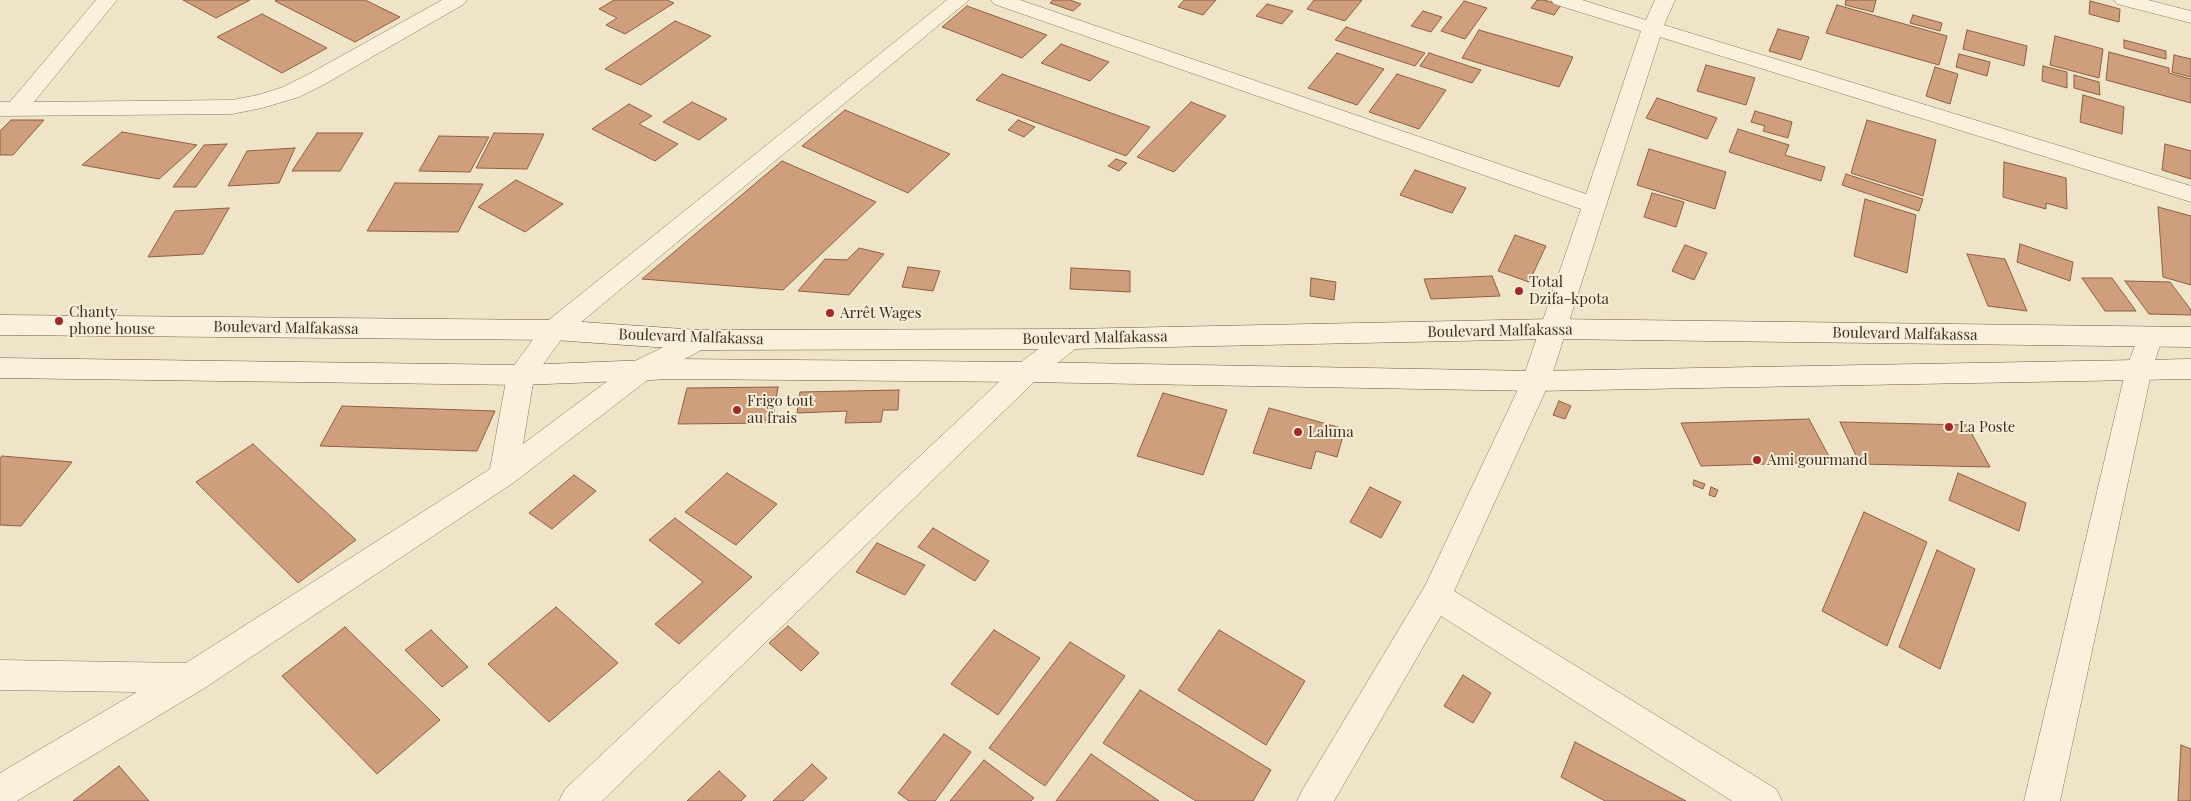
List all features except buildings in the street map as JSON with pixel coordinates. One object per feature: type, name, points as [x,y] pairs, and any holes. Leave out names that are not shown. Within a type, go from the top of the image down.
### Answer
[{"type":"street","points":[[8,109],[107,0]]},
{"type":"street","points":[[8,109],[232,107],[262,101],[291,92],[457,0]]},
{"type":"street","points":[[503,475],[521,375],[554,330],[958,0]]},
{"type":"street","points":[[1001,0],[1593,205]]},
{"type":"street","points":[[1562,0],[2191,194]]},
{"type":"street","points":[[1315,801],[1436,596],[1536,381],[1653,27],[1665,0]]},
{"type":"street","points":[[2124,0],[2191,17]]},
{"type":"street","name":"Boulevard Malfakassa","points":[[0,325],[554,330],[698,340],[1070,339],[1552,329],[2191,337]]},
{"type":"street","points":[[2042,801],[2139,369],[2150,337]]},
{"type":"street","points":[[577,801],[1027,372],[1070,339]]},
{"type":"street","points":[[0,792],[191,678],[503,475],[643,369],[698,340]]},
{"type":"street","name":"Boulevard Malfakassa","points":[[0,368],[521,375],[643,369],[1027,372],[1536,381],[2191,368]]},
{"type":"street","points":[[1436,596],[1764,801]]},
{"type":"street","points":[[0,675],[191,678]]},
{"type":"place","name":"Total Dzifa-kpota","points":[[1519,291]]},
{"type":"place","name":"Arrêt Wages","points":[[830,313]]},
{"type":"place","name":"Chanty phone house","points":[[59,321]]},
{"type":"place","name":"Frigo tout au frais","points":[[737,410]]},
{"type":"place","name":"La Poste","points":[[1949,427]]},
{"type":"place","name":"Laluna","points":[[1298,432]]},
{"type":"place","name":"Ami gourmand","points":[[1757,460]]}]
